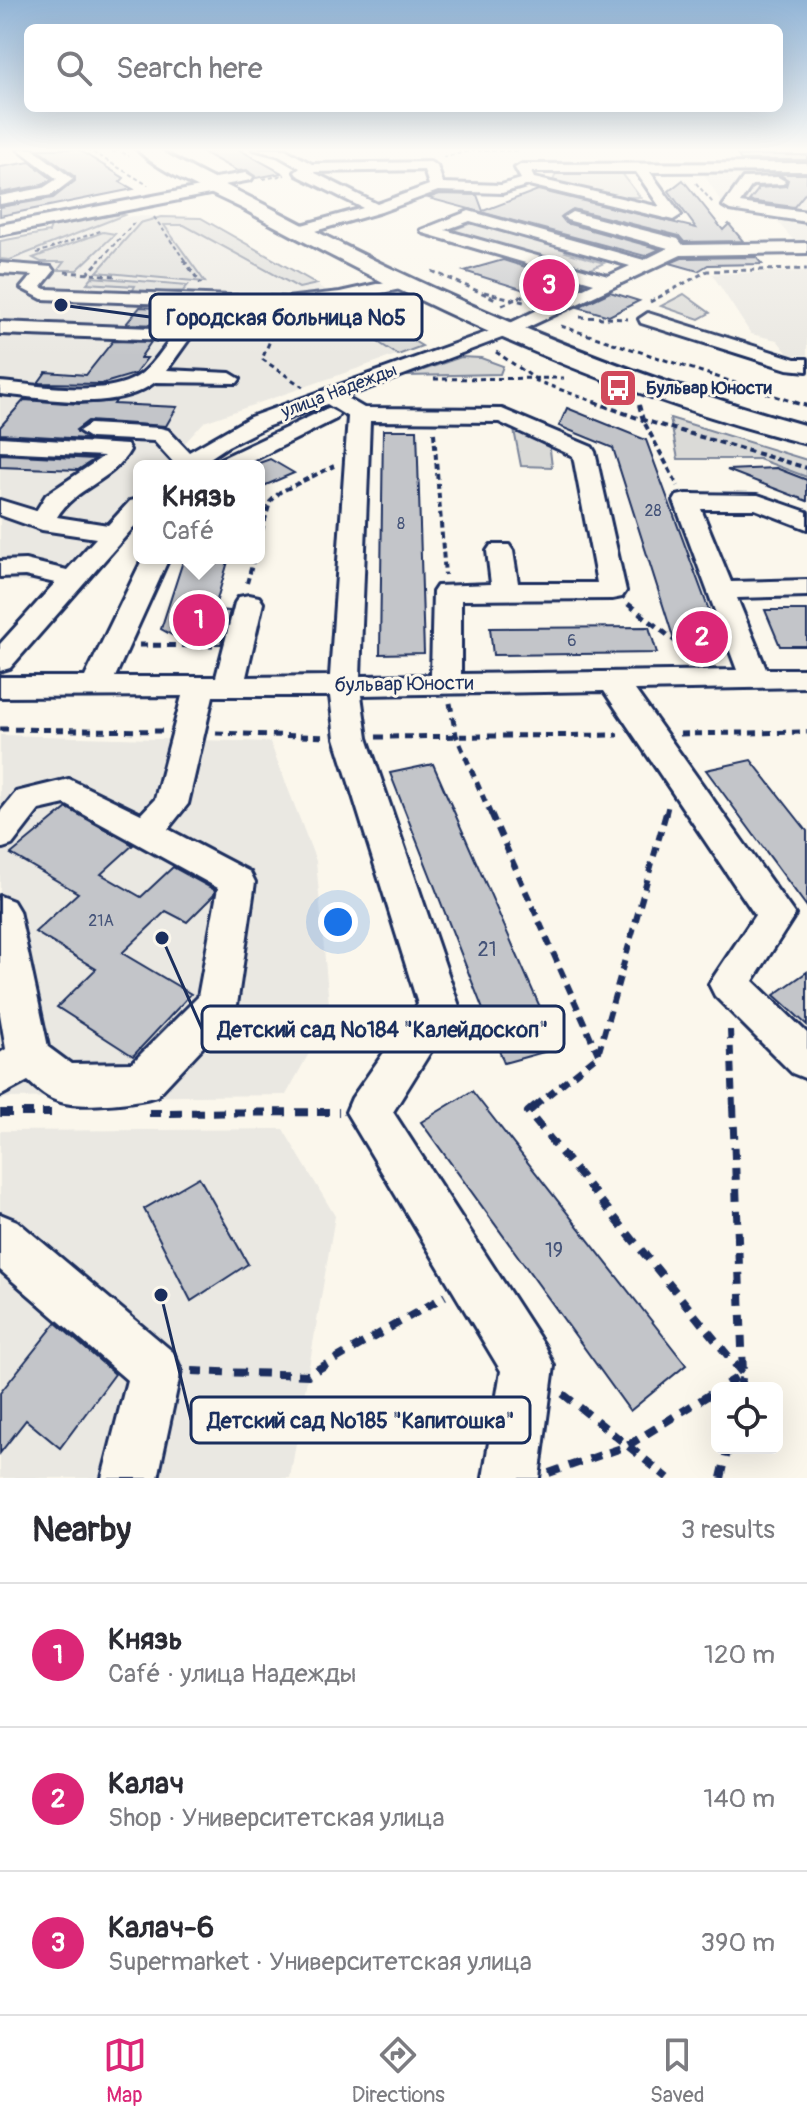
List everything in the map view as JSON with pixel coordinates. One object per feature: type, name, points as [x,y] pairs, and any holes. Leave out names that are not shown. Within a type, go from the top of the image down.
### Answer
[{"type":"main road","points":[[285,218],[399,284],[684,390],[807,426]]},
{"type":"main road","points":[[303,230],[633,381],[807,435]]},
{"type":"street","points":[[0,230],[66,218]]},
{"type":"street","points":[[303,230],[345,218]]},
{"type":"street","points":[[419,224],[431,218]]},
{"type":"street","points":[[419,224],[457,218]]},
{"type":"street","points":[[476,218],[645,265]]},
{"type":"street","points":[[576,218],[672,242],[678,250],[807,248]]},
{"type":"street","points":[[0,237],[45,229],[56,220]]},
{"type":"street","points":[[419,224],[610,282]]},
{"type":"street","name":"улица Надежды","points":[[192,460],[258,422],[338,404],[506,322],[554,317],[610,282],[678,250]]},
{"type":"street","points":[[0,268],[45,271],[30,288],[42,294],[286,303],[327,300],[399,284]]},
{"type":"street","points":[[0,388],[114,392],[130,388],[152,376],[208,300]]},
{"type":"street","points":[[643,311],[794,365],[807,365]]},
{"type":"street","points":[[0,328],[180,335]]},
{"type":"street","points":[[152,376],[230,379]]},
{"type":"street","points":[[338,404],[357,455],[344,686],[351,738],[439,1006],[368,1112],[528,1366],[511,1478]]},
{"type":"street","points":[[235,460],[338,404],[432,415],[502,416],[584,452],[612,591],[447,592],[446,684]]},
{"type":"street","points":[[0,426],[160,435],[182,460]]},
{"type":"street","points":[[0,444],[119,450],[112,462],[55,500],[42,522]]},
{"type":"street","points":[[751,668],[686,501],[758,502],[807,521]]},
{"type":"street","points":[[0,507],[42,522],[112,533]]},
{"type":"street","points":[[0,662],[133,512]]},
{"type":"street","points":[[500,551],[506,591]]},
{"type":"street","points":[[95,687],[153,564]]},
{"type":"street","points":[[0,569],[25,568],[71,579]]},
{"type":"street","points":[[721,590],[807,588]]},
{"type":"street","points":[[145,832],[171,804],[189,732],[239,646],[249,603]]},
{"type":"street","name":"бульвар Юности","points":[[0,687],[344,686],[612,680],[751,668],[807,678]]},
{"type":"street","points":[[612,680],[776,915],[729,984],[807,1060]]},
{"type":"street","points":[[0,836],[28,801],[69,791],[237,882],[217,1005],[142,1082],[64,1084],[14,1067],[0,911]]},
{"type":"street","points":[[0,1238],[155,1370],[130,1478]]},
{"type":"path","points":[[124,224],[151,218]]},
{"type":"path","points":[[155,218],[201,284],[208,300]]},
{"type":"path","points":[[67,294],[134,223]]},
{"type":"path","points":[[28,256],[113,226]]},
{"type":"path","points":[[596,322],[643,311],[707,271],[807,269]]},
{"type":"path","points":[[430,270],[482,292],[519,300],[554,317],[759,393],[807,406]]},
{"type":"path","points":[[482,292],[506,322],[531,378],[643,420],[807,468]]},
{"type":"path","points":[[506,322],[519,300],[532,292]]},
{"type":"path","points":[[286,303],[262,359],[338,404]]},
{"type":"path","points":[[621,317],[642,322],[643,311]]},
{"type":"path","points":[[421,379],[578,378]]},
{"type":"path","points":[[637,395],[643,420],[686,501]]},
{"type":"path","points":[[432,415],[447,592]]},
{"type":"path","points":[[265,520],[270,502],[280,492],[357,455]]},
{"type":"path","points":[[612,591],[679,644],[751,668]]},
{"type":"path","points":[[114,645],[239,646]]},
{"type":"path","points":[[446,684],[456,735],[598,1055]]},
{"type":"path","points":[[0,729],[351,738],[807,732]]},
{"type":"path","points":[[703,734],[677,774],[598,1055],[528,1112],[743,1374]]},
{"type":"path","points":[[729,984],[741,1382]]},
{"type":"path","points":[[138,1113],[368,1112]]},
{"type":"path","points":[[0,1113],[61,1113]]},
{"type":"path","points":[[155,1370],[308,1375],[474,1280]]},
{"type":"path","points":[[528,1366],[668,1478]]},
{"type":"path","points":[[730,1382],[743,1374]]},
{"type":"path","points":[[533,1478],[627,1446],[711,1394]]},
{"type":"path","points":[[721,1478],[727,1454]]},
{"type":"shaded area","points":[[98,218],[116,218],[10,260],[0,259],[0,241],[49,232],[51,227]]},
{"type":"shaded area","points":[[122,218],[201,218],[422,346],[204,422],[169,460],[133,460],[133,501],[56,584],[0,580],[0,241]]},
{"type":"shaded area","points":[[158,218],[201,218],[317,284],[299,288],[184,225],[164,225],[205,282],[97,272],[140,223]]},
{"type":"shaded area","points":[[774,218],[807,218],[807,241],[795,242]]},
{"type":"shaded area","points":[[472,223],[571,250],[566,252],[604,263],[589,270],[450,231]]},
{"type":"shaded area","points":[[103,232],[115,234],[77,270],[58,270],[64,262],[41,262],[33,258]]},
{"type":"shaded area","points":[[807,271],[807,355],[789,355],[777,340],[751,334],[712,274]]},
{"type":"shaded area","points":[[92,277],[188,285],[183,291],[131,294],[135,286],[87,283]]},
{"type":"shaded area","points":[[684,294],[710,313],[699,319],[661,306]]},
{"type":"shaded area","points":[[344,300],[422,346],[398,355],[322,306]]},
{"type":"shaded area","points":[[461,357],[481,358],[503,366],[500,374],[406,376]]},
{"type":"shaded area","points":[[670,418],[807,460],[807,477],[759,459],[678,459]]},
{"type":"shaded area","points":[[514,430],[533,432],[549,441],[552,467],[521,466]]},
{"type":"shaded area","points":[[0,735],[270,742],[316,861],[330,1015],[286,1095],[0,1098]]},
{"type":"shaded area","points":[[283,1129],[335,1216],[290,1478],[0,1478],[0,1131]]},
{"type":"building","points":[[503,218],[562,218],[566,223],[660,249],[645,256]]},
{"type":"building","points":[[608,218],[654,218],[696,228],[689,218],[713,218],[723,230],[729,224],[743,241],[684,242],[679,236]]},
{"type":"building","points":[[756,257],[762,264],[708,265],[698,271],[670,263],[682,258]]},
{"type":"building","points":[[503,260],[584,284],[553,299],[464,271]]},
{"type":"building","points":[[610,292],[639,301],[609,316],[578,307]]},
{"type":"building","points":[[140,307],[175,309],[163,325],[126,324]]},
{"type":"building","points":[[113,341],[151,342],[140,358],[147,358],[135,374],[101,384],[38,383],[46,372],[86,375]]},
{"type":"building","points":[[24,400],[80,404],[116,401],[114,404],[177,407],[166,426],[88,421],[76,430],[87,439],[0,434],[0,427]]},
{"type":"building","points":[[567,408],[646,440],[721,643],[675,643],[613,448],[559,426]]},
{"type":"building","points":[[383,430],[417,430],[424,653],[380,654]]},
{"type":"building","points":[[0,454],[95,459],[78,470],[0,467]]},
{"type":"building","points":[[270,459],[294,473],[265,485],[265,461]]},
{"type":"building","points":[[776,468],[807,480],[807,501],[727,470]]},
{"type":"building","points":[[182,564],[227,564],[214,610],[230,611],[221,644],[188,644],[161,629]]},
{"type":"building","points":[[765,610],[807,610],[807,646],[780,646]]},
{"type":"building","points":[[649,627],[657,653],[493,655],[490,628]]},
{"type":"building","points":[[751,760],[807,831],[807,907],[706,770]]},
{"type":"building","points":[[433,764],[558,1048],[504,1063],[390,773]]},
{"type":"building","points":[[67,808],[133,845],[101,874],[141,897],[173,867],[215,890],[214,895],[187,922],[166,911],[122,953],[191,994],[133,1056],[57,1007],[96,969],[35,932],[78,893],[11,854]]},
{"type":"building","points":[[807,972],[807,1025],[774,995]]},
{"type":"building","points":[[472,1091],[686,1365],[630,1411],[421,1122]]},
{"type":"building","points":[[199,1177],[248,1264],[191,1301],[144,1209]]},
{"type":"building","points":[[56,1323],[115,1374],[60,1448],[26,1420],[0,1453],[0,1393]]},
{"type":"place","name":"Калач-6","points":[[549,285]]},
{"type":"place","name":"Городская больница №5","points":[[61,305]]},
{"type":"place","name":"Бульвар Юности","points":[[618,388]]},
{"type":"place","name":"Князь","points":[[199,620]]},
{"type":"place","name":"Калач","points":[[702,637]]},
{"type":"place","name":"Детский сад №184 \"Калейдоскоп\"","points":[[162,938]]},
{"type":"place","name":"Детский сад №185 \"Капитошка\"","points":[[161,1295]]}]
